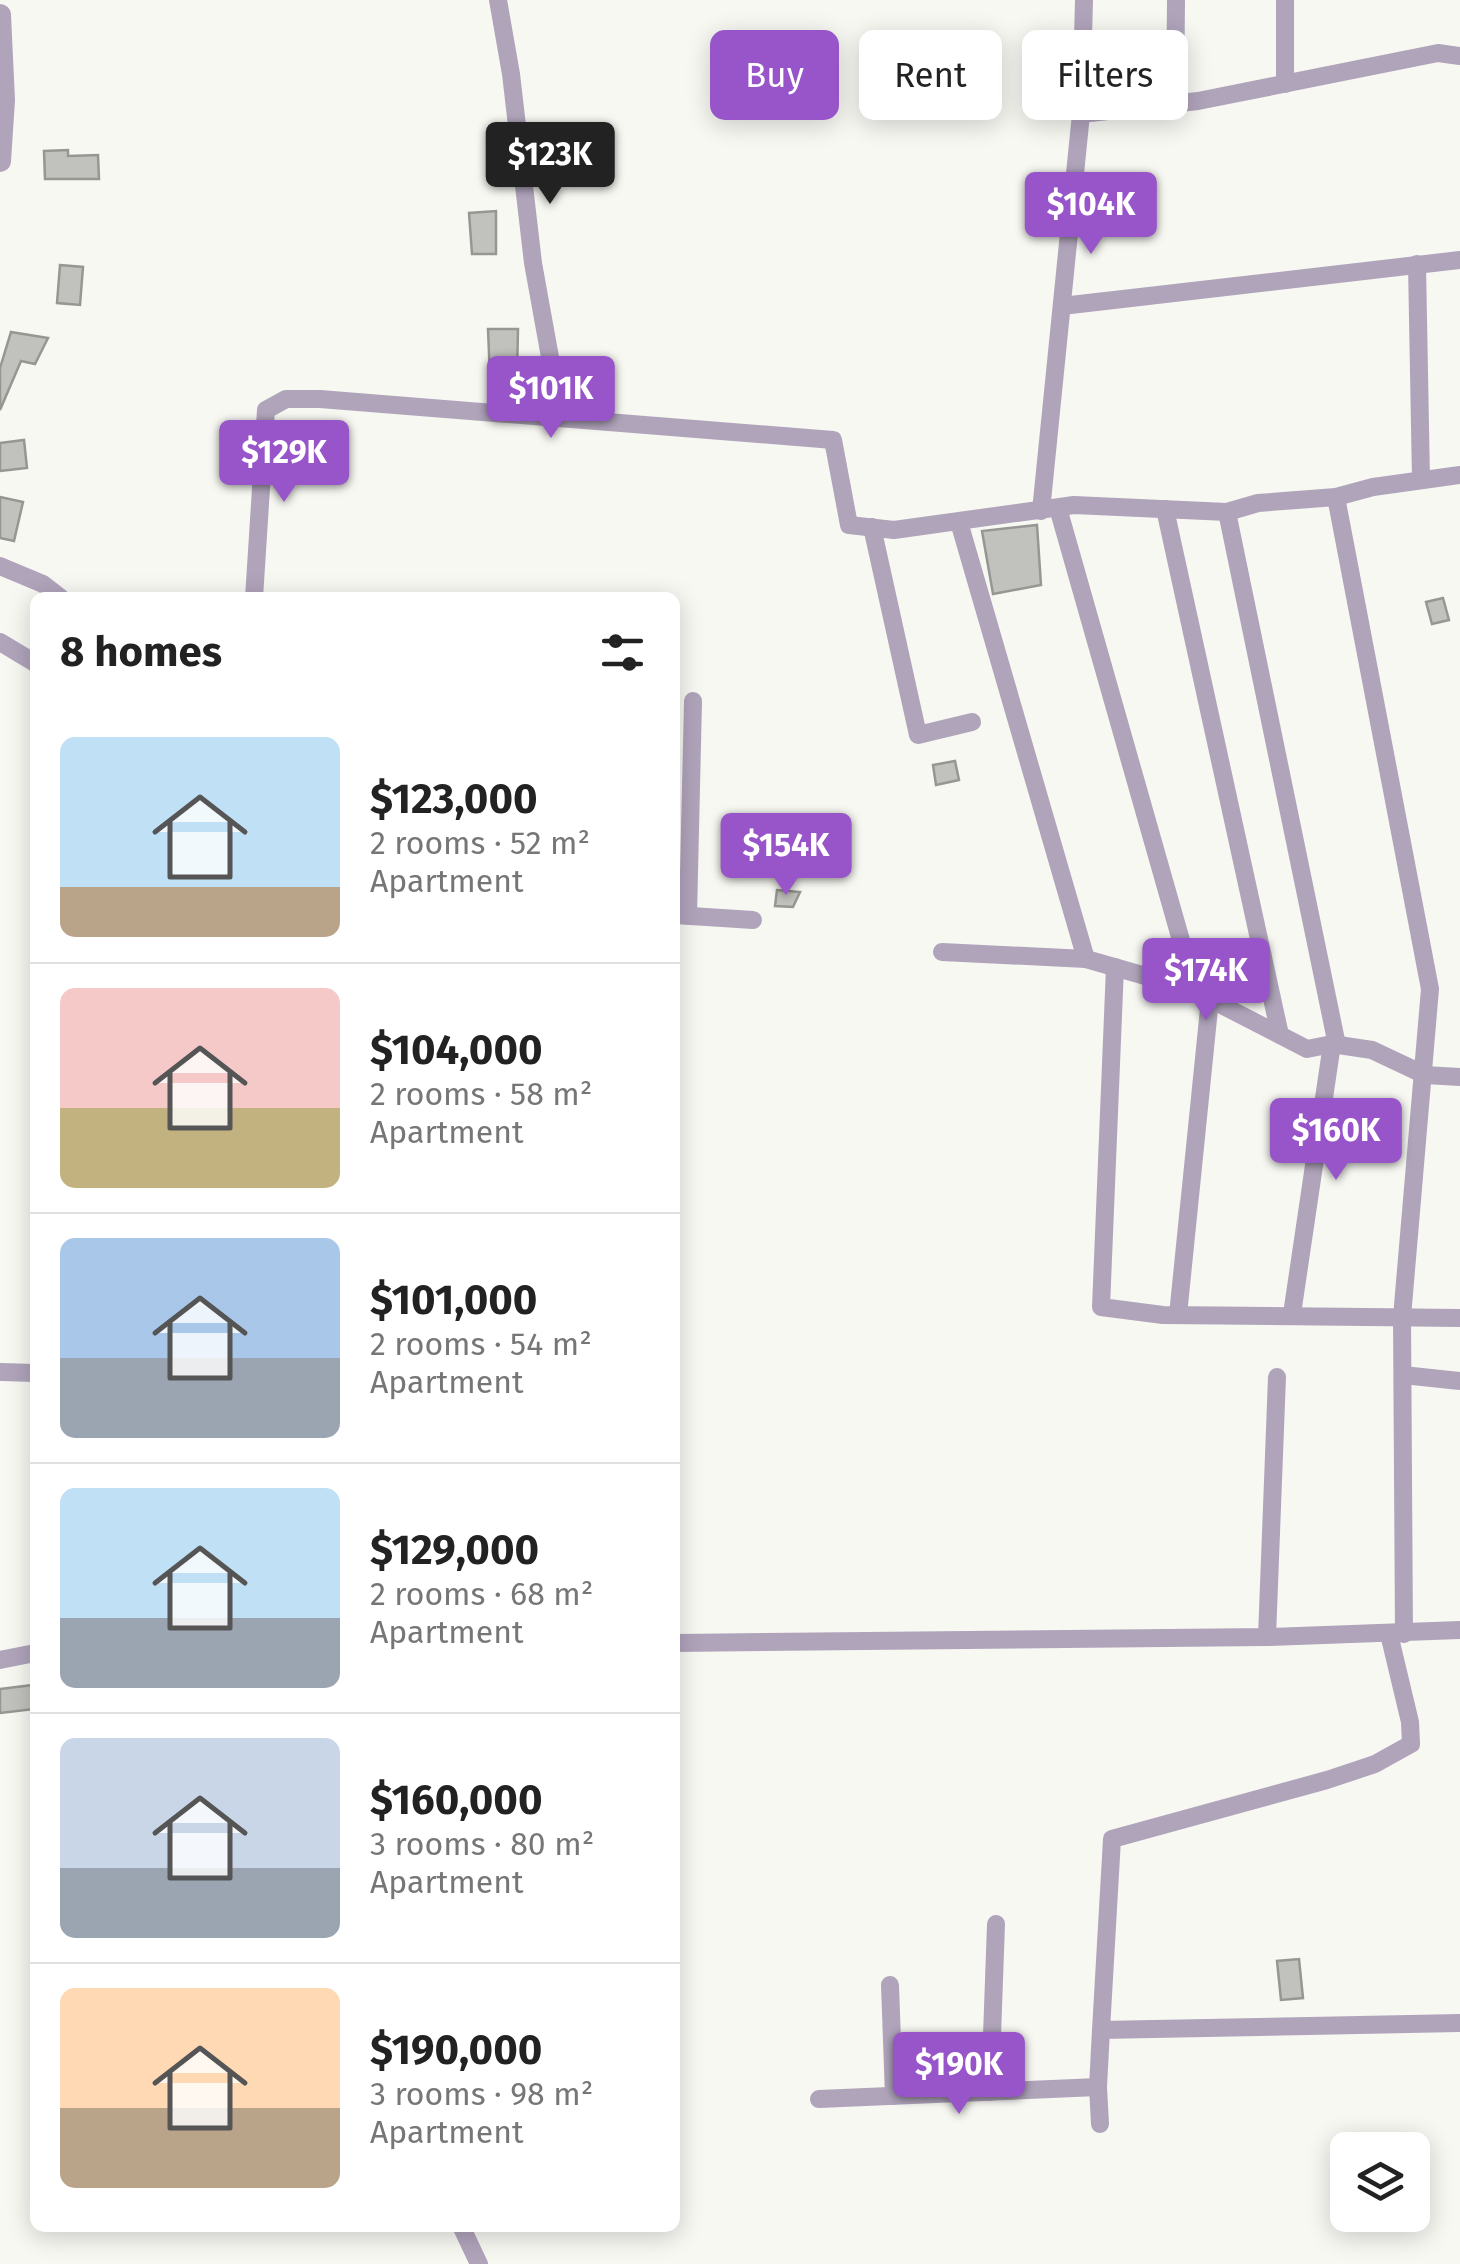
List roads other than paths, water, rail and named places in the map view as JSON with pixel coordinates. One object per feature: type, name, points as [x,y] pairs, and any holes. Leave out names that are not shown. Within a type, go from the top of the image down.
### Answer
[{"type":"street","points":[[498,0],[511,74],[533,263],[562,418]]},
{"type":"street","points":[[1083,30],[1084,0]]},
{"type":"street","points":[[1176,0],[1176,30]]},
{"type":"street","points":[[1285,0],[1285,84]]},
{"type":"street","points":[[0,15],[4,100],[0,160]]},
{"type":"street","points":[[1188,102],[1438,53],[1460,56]]},
{"type":"street","points":[[1080,120],[1062,306],[1049,509],[1203,996],[1178,1315]]},
{"type":"street","points":[[1062,306],[1460,260]]},
{"type":"street","points":[[1417,264],[1421,480]]},
{"type":"street","points":[[254,592],[266,410],[286,399],[833,440],[849,525],[894,530],[1074,504],[1228,512],[1258,503],[1336,497],[1373,487],[1460,475]]},
{"type":"street","points":[[1100,2124],[1098,2087],[1112,1839],[1327,1780],[1375,1764],[1411,1744],[1396,1634],[1402,1317],[1430,989],[1336,497]]},
{"type":"street","points":[[1165,509],[1280,1034]]},
{"type":"street","points":[[1228,512],[1334,1045],[1292,1314]]},
{"type":"street","points":[[959,522],[1086,959]]},
{"type":"street","points":[[872,527],[918,735],[972,722]]},
{"type":"street","points":[[0,566],[53,592]]},
{"type":"street","points":[[0,642],[30,660]]},
{"type":"street","points":[[693,701],[681,915],[753,920]]},
{"type":"street","points":[[942,952],[1086,959],[1203,996],[1307,1049],[1334,1045],[1372,1050],[1425,1075],[1460,1077]]},
{"type":"street","points":[[1115,967],[1101,1307],[1178,1315],[1460,1318]]},
{"type":"street","points":[[0,1372],[30,1373]]},
{"type":"street","points":[[1403,1375],[1460,1381]]},
{"type":"street","points":[[1267,1637],[1278,1377]]},
{"type":"street","points":[[680,1643],[1267,1637],[1460,1630]]},
{"type":"street","points":[[0,1660],[30,1654]]},
{"type":"street","points":[[990,2092],[996,1924]]},
{"type":"street","points":[[890,1985],[894,2096]]},
{"type":"street","points":[[1101,2030],[1460,2023]]},
{"type":"street","points":[[819,2099],[1098,2087]]},
{"type":"street","points":[[464,2232],[479,2264]]}]
